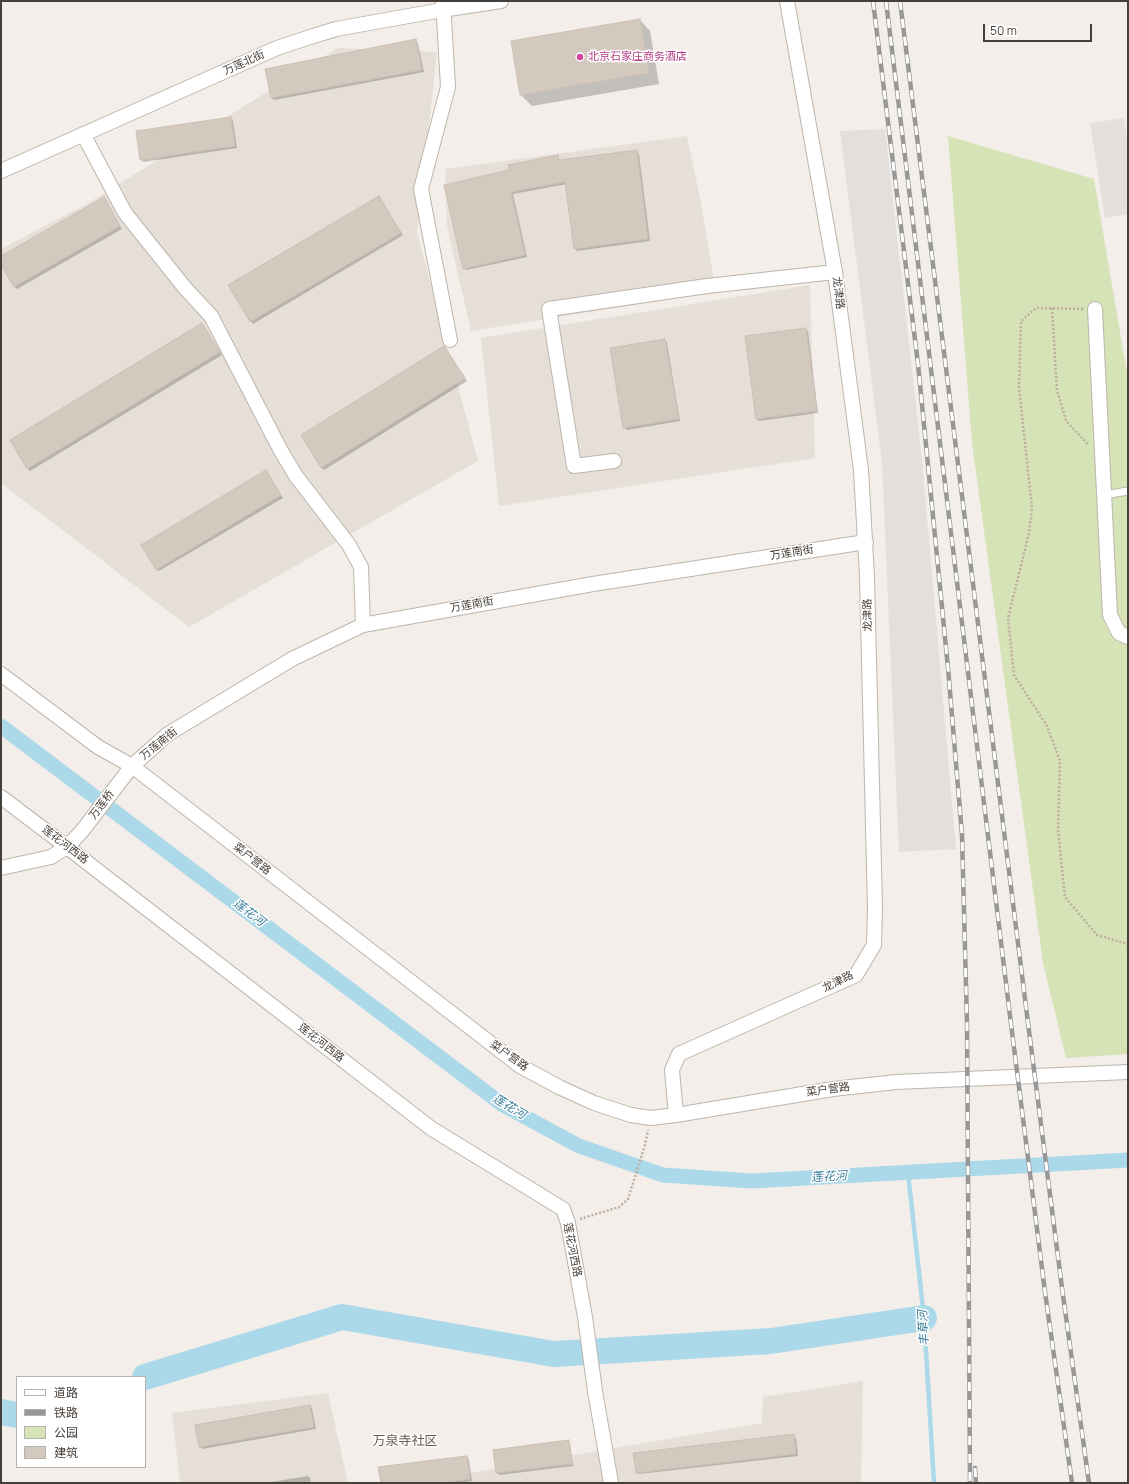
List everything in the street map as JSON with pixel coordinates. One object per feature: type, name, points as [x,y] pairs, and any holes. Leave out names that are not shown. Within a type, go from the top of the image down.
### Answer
[{"type":"street","name":"万莲北街","points":[[1,171],[277,48],[336,29],[442,5],[501,1]]},
{"type":"street","name":"龙津路","points":[[676,1115],[672,1070],[679,1054],[856,975],[874,945],[866,542],[861,470],[835,272],[787,1]]},
{"type":"street","points":[[442,5],[448,87],[421,189],[450,340]]},
{"type":"street","points":[[83,134],[125,213],[185,288],[210,316],[281,451],[296,476],[349,545],[361,567],[363,625]]},
{"type":"street","points":[[614,461],[574,466],[549,309],[706,286],[835,272]]},
{"type":"street","points":[[1095,309],[1110,615],[1119,633],[1128,637]]},
{"type":"street","name":"万莲南街","points":[[123,779],[132,766],[168,734],[292,659],[363,625],[593,584],[866,542]]},
{"type":"street","name":"菜户营路","points":[[1,674],[98,747],[132,766],[520,1066],[559,1087],[594,1103],[631,1115],[651,1118],[833,1089],[896,1082],[1128,1072]]},
{"type":"street","name":"万莲桥","points":[[67,847],[82,831],[123,779]]},
{"type":"street","name":"莲花河西路","points":[[1,797],[432,1129],[563,1208],[568,1223],[585,1317],[595,1391],[611,1483]]},
{"type":"street","points":[[1,868],[51,857],[67,847]]},
{"type":"lane","points":[[1104,495],[1128,491]]},
{"type":"path","points":[[1095,309],[1036,308],[1021,321],[1019,388],[1032,508],[1029,533],[1008,618],[1014,675],[1047,726],[1060,761],[1058,830],[1065,896],[1096,935],[1128,944]]},
{"type":"path","points":[[1052,308],[1057,390],[1066,421],[1102,459]]},
{"type":"path","points":[[568,1223],[619,1207],[628,1199],[645,1146]]},
{"type":"shaded area","points":[[338,48],[437,52],[417,233],[478,461],[189,627],[1,483],[1,249],[85,205]]},
{"type":"shaded area","points":[[1124,118],[1128,148],[1128,214],[1105,218],[1090,123]]},
{"type":"shaded area","points":[[885,129],[922,459],[956,849],[899,852],[882,463],[840,131]]},
{"type":"shaded area","points":[[687,136],[700,198],[716,292],[471,331],[447,226],[445,169]]},
{"type":"shaded area","points":[[810,285],[815,458],[499,506],[481,338]]},
{"type":"shaded area","points":[[863,1381],[861,1483],[410,1483],[762,1423],[763,1397]]},
{"type":"shaded area","points":[[328,1393],[348,1483],[180,1483],[172,1413]]},
{"type":"green space","points":[[948,136],[1094,179],[1128,379],[1128,1054],[1066,1058],[1043,963],[972,443]]},
{"type":"building","name":"北京石家庄商务酒店","points":[[640,19],[649,73],[520,95],[511,41]]},
{"type":"building","points":[[416,39],[422,70],[271,98],[265,69]]},
{"type":"building","points":[[231,117],[235,146],[140,160],[136,131]]},
{"type":"building","points":[[637,150],[648,239],[574,249],[565,182],[511,192],[525,255],[463,269],[444,185],[509,170],[508,165],[558,155],[559,160]]},
{"type":"building","points":[[379,196],[401,233],[250,322],[228,285]]},
{"type":"building","points":[[104,197],[120,226],[14,287],[1,265],[1,256]]},
{"type":"building","points":[[202,323],[220,352],[27,469],[10,440]]},
{"type":"building","points":[[806,328],[817,411],[756,419],[745,336]]},
{"type":"building","points":[[665,339],[679,419],[623,428],[610,348]]},
{"type":"building","points":[[444,346],[465,378],[321,468],[301,435]]},
{"type":"building","points":[[266,470],[281,495],[156,570],[141,545]]},
{"type":"building","points":[[310,1405],[314,1427],[199,1447],[195,1425]]},
{"type":"building","points":[[794,1434],[796,1454],[636,1473],[633,1453]]},
{"type":"building","points":[[569,1440],[572,1464],[496,1473],[493,1450]]},
{"type":"building","points":[[467,1456],[470,1479],[441,1483],[381,1483],[378,1467]]},
{"type":"waterway","name":"莲花河","points":[[1,726],[503,1105],[579,1146],[663,1175],[752,1181],[1128,1160]]},
{"type":"waterway","name":"丰草河","points":[[908,1173],[924,1318],[934,1483]]},
{"type":"waterway","points":[[146,1377],[342,1317],[554,1354],[771,1341],[924,1318]]},
{"type":"waterway","points":[[1,1412],[16,1415]]},
{"type":"railway","points":[[873,1],[918,364],[948,668],[962,835],[967,1024],[970,1483]]},
{"type":"railway","points":[[886,1],[1011,1024],[1045,1292],[1072,1483]]},
{"type":"railway","points":[[900,1],[1028,1023],[1089,1483]]},
{"type":"railway","points":[[975,1468],[976,1483]]},
{"type":"place","name":"北京石家庄商务酒店","points":[[580,57]]},
{"type":"district","name":"万泉寺社区","points":[[405,1441]]}]
